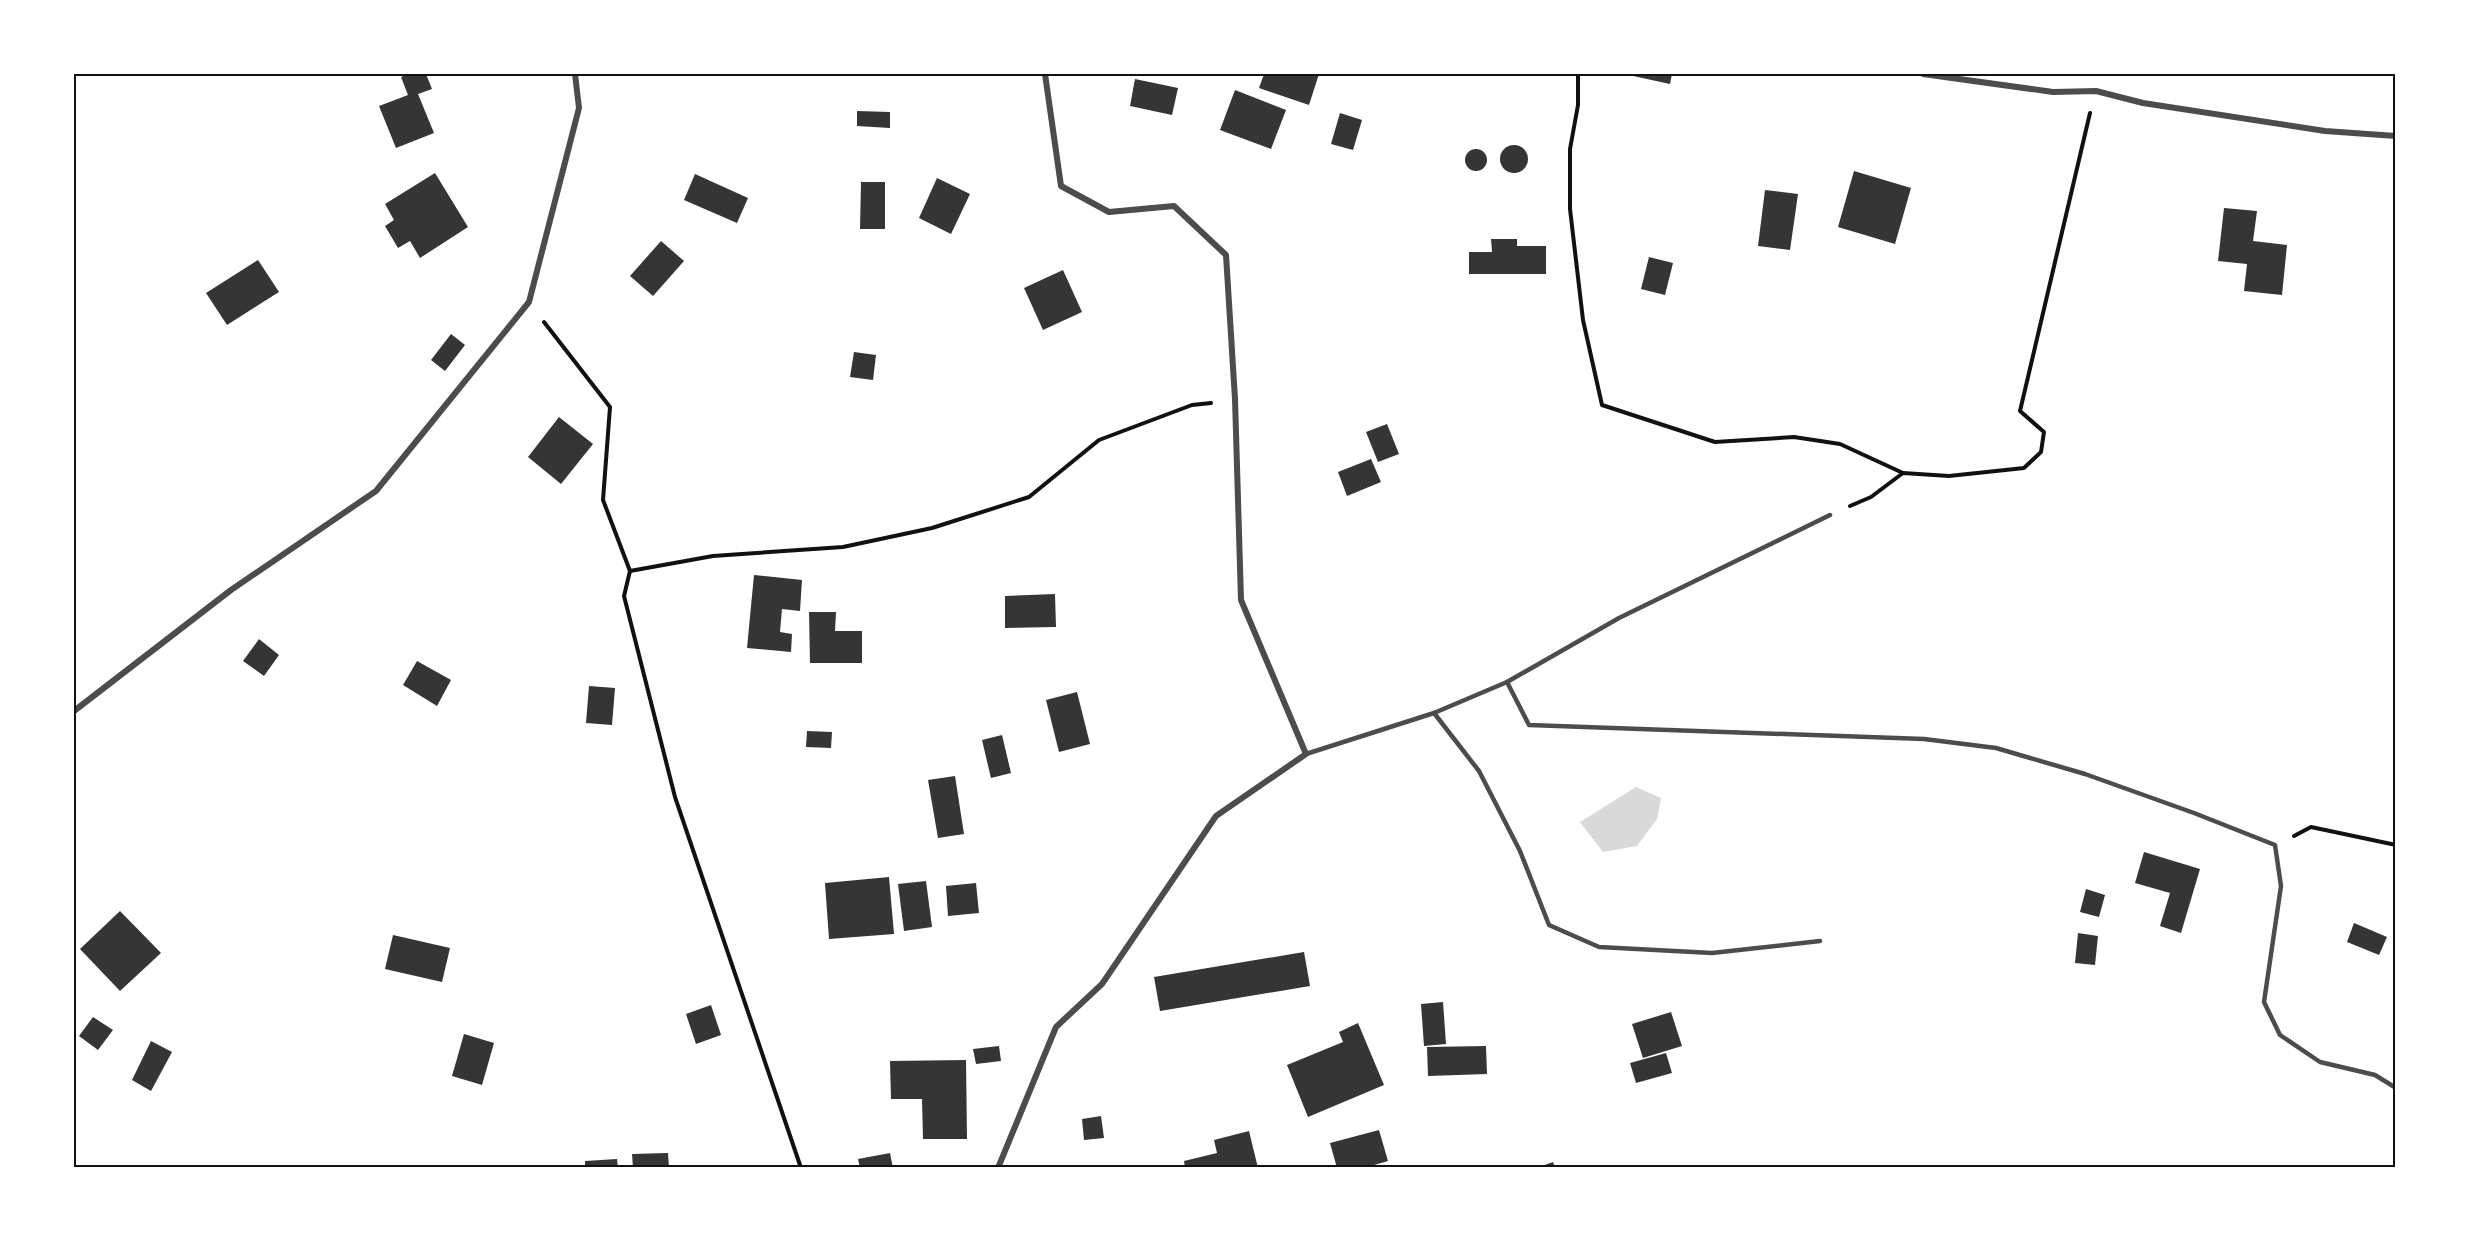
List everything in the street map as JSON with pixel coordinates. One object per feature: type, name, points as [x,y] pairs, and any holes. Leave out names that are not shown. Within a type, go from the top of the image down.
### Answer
[{"type":"street","points":[[74,711],[231,590],[376,491],[529,302],[579,108],[575,74]]},
{"type":"street","points":[[998,1167],[1056,1027],[1102,984],[1216,816],[1306,754],[1241,600],[1235,399],[1226,255],[1174,206],[1109,212],[1061,186],[1046,74]]},
{"type":"street","points":[[1923,74],[2053,92],[2096,91],[2143,103],[2325,131],[2396,136]]},
{"type":"lane","points":[[1306,754],[1434,713],[1507,682],[1619,618],[1830,515]]},
{"type":"lane","points":[[1507,682],[1529,725],[1923,740],[1996,748],[2096,778],[2275,845],[2281,886],[2264,1002],[2280,1035],[2320,1062],[2375,1075],[2396,1088]]},
{"type":"lane","points":[[1434,713],[1479,771],[1520,851],[1549,925],[1599,947],[1712,953],[1820,941]]},
{"type":"path","points":[[1578,74],[1578,105],[1570,149],[1570,209],[1582,320],[1602,405],[1715,442],[1794,437],[1840,444],[1903,473],[1949,476],[2024,468],[2041,452],[2044,432],[2020,411],[2096,91]]},
{"type":"path","points":[[529,302],[610,407],[603,500],[630,570],[624,596],[675,797],[801,1167]]},
{"type":"path","points":[[630,570],[713,556],[843,547],[932,528],[1029,497],[1099,440],[1192,405],[1235,399]]},
{"type":"path","points":[[1830,515],[1871,497],[1903,473]]},
{"type":"path","points":[[2275,845],[2311,827],[2396,845]]},
{"type":"shaded area","points":[[1636,787],[1661,798],[1657,819],[1637,846],[1603,852],[1580,822]]},
{"type":"building","points":[[408,74],[426,74],[432,89],[418,94],[434,133],[396,148],[379,106],[408,95],[401,77]]},
{"type":"building","points":[[1264,74],[1319,74],[1309,105],[1259,88]]},
{"type":"building","points":[[1624,74],[1672,74],[1670,84]]},
{"type":"building","points":[[1135,79],[1178,88],[1172,115],[1130,106]]},
{"type":"building","points":[[1235,90],[1286,110],[1271,149],[1220,130]]},
{"type":"building","points":[[857,111],[890,112],[890,128],[857,126]]},
{"type":"building","points":[[1340,113],[1362,120],[1353,150],[1331,144]]},
{"type":"building","points":[[1514,145],[1524,149],[1528,159],[1524,169],[1514,173],[1504,169],[1500,159],[1504,149]]},
{"type":"building","points":[[1476,149],[1484,152],[1487,160],[1484,168],[1476,171],[1468,168],[1465,160],[1468,152]]},
{"type":"building","points":[[1854,171],[1911,188],[1895,244],[1838,227]]},
{"type":"building","points":[[435,173],[468,227],[420,258],[410,241],[398,248],[385,226],[394,220],[385,204]]},
{"type":"building","points":[[695,174],[748,198],[737,223],[684,200]]},
{"type":"building","points":[[937,178],[970,194],[951,234],[919,218]]},
{"type":"building","points":[[861,182],[885,182],[885,229],[860,229]]},
{"type":"building","points":[[1765,190],[1798,194],[1790,250],[1758,246]]},
{"type":"building","points":[[2224,208],[2257,211],[2253,241],[2287,245],[2282,295],[2244,291],[2247,264],[2218,261]]},
{"type":"building","points":[[1491,239],[1517,239],[1517,246],[1546,246],[1546,274],[1469,274],[1469,252],[1492,252]]},
{"type":"building","points":[[661,241],[684,261],[653,296],[630,276]]},
{"type":"building","points":[[1649,257],[1673,263],[1665,295],[1641,289]]},
{"type":"building","points":[[258,260],[279,292],[227,325],[206,293]]},
{"type":"building","points":[[1063,270],[1082,312],[1043,330],[1024,288]]},
{"type":"building","points":[[451,334],[465,345],[445,371],[431,360]]},
{"type":"building","points":[[854,352],[876,355],[873,380],[850,377]]},
{"type":"building","points":[[559,417],[593,444],[561,484],[528,457]]},
{"type":"building","points":[[1387,424],[1399,454],[1378,462],[1366,432]]},
{"type":"building","points":[[1371,459],[1381,482],[1347,496],[1338,472]]},
{"type":"building","points":[[754,575],[802,580],[800,611],[782,609],[780,632],[792,634],[791,652],[747,648]]},
{"type":"building","points":[[1055,594],[1056,627],[1005,628],[1005,596]]},
{"type":"building","points":[[809,612],[836,612],[835,631],[862,631],[862,663],[810,663]]},
{"type":"building","points":[[259,639],[279,655],[264,676],[243,661]]},
{"type":"building","points":[[417,661],[451,680],[437,706],[403,685]]},
{"type":"building","points":[[589,686],[615,688],[612,725],[586,723]]},
{"type":"building","points":[[1077,692],[1090,744],[1059,752],[1046,700]]},
{"type":"building","points":[[807,731],[832,732],[831,748],[806,747]]},
{"type":"building","points":[[1002,735],[1011,773],[991,778],[982,740]]},
{"type":"building","points":[[955,776],[964,834],[938,838],[928,780]]},
{"type":"building","points":[[2144,852],[2200,869],[2181,933],[2160,926],[2170,893],[2135,883]]},
{"type":"building","points":[[889,877],[894,934],[829,939],[825,883]]},
{"type":"building","points":[[926,881],[932,927],[904,931],[898,884]]},
{"type":"building","points":[[976,883],[979,913],[948,916],[946,886]]},
{"type":"building","points":[[2086,889],[2105,895],[2099,917],[2080,912]]},
{"type":"building","points":[[120,911],[161,953],[120,991],[80,949]]},
{"type":"building","points":[[2354,923],[2387,937],[2379,955],[2347,942]]},
{"type":"building","points":[[2078,933],[2098,936],[2095,965],[2075,963]]},
{"type":"building","points":[[393,935],[450,948],[442,982],[385,969]]},
{"type":"building","points":[[1304,952],[1310,986],[1160,1011],[1154,977]]},
{"type":"building","points":[[1443,1002],[1446,1044],[1424,1046],[1421,1004]]},
{"type":"building","points":[[711,1005],[721,1035],[696,1044],[686,1014]]},
{"type":"building","points":[[1671,1012],[1682,1046],[1643,1058],[1632,1024]]},
{"type":"building","points":[[93,1017],[113,1030],[98,1050],[79,1036]]},
{"type":"building","points":[[1358,1023],[1384,1085],[1308,1117],[1287,1065],[1343,1042],[1339,1032]]},
{"type":"building","points":[[464,1034],[494,1043],[482,1085],[452,1076]]},
{"type":"building","points":[[151,1041],[172,1052],[151,1091],[132,1080]]},
{"type":"building","points":[[999,1046],[1001,1061],[976,1064],[973,1049]]},
{"type":"building","points":[[1486,1046],[1487,1074],[1428,1076],[1427,1047]]},
{"type":"building","points":[[1666,1053],[1672,1073],[1636,1083],[1630,1063]]},
{"type":"building","points":[[966,1060],[967,1139],[923,1139],[922,1099],[891,1099],[890,1061]]},
{"type":"building","points":[[1101,1116],[1104,1138],[1084,1140],[1082,1119]]},
{"type":"building","points":[[1379,1130],[1388,1161],[1364,1168],[1337,1168],[1330,1143]]},
{"type":"building","points":[[1249,1131],[1258,1168],[1185,1168],[1184,1161],[1217,1153],[1214,1140]]},
{"type":"building","points":[[668,1153],[669,1168],[633,1168],[632,1154]]},
{"type":"building","points":[[890,1153],[893,1168],[860,1168],[858,1159]]},
{"type":"building","points":[[617,1159],[618,1168],[585,1168],[585,1161]]},
{"type":"building","points":[[1553,1162],[1555,1168],[1539,1168],[1539,1167]]}]
